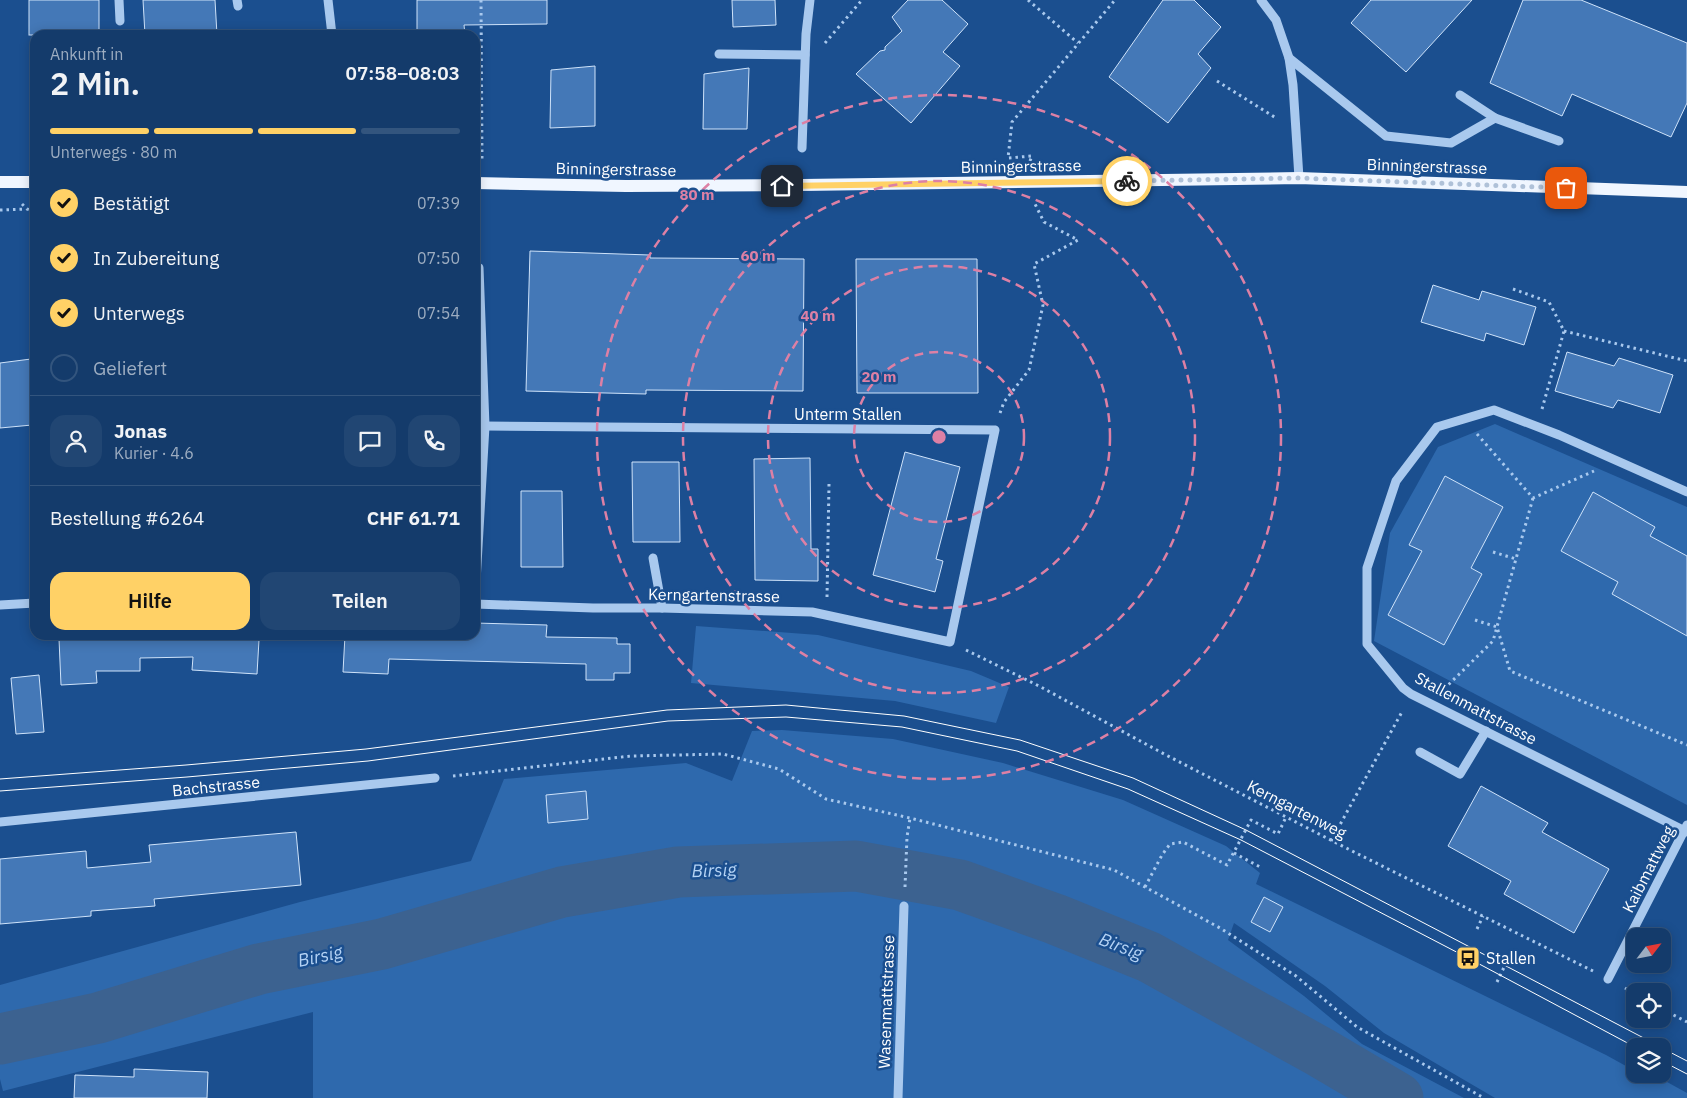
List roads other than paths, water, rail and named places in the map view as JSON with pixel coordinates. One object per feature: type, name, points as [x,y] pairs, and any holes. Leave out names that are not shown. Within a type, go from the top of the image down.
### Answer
[{"type":"main road","name":"Binningerstrasse","points":[[480,183],[636,186],[1298,178],[1687,192]]},
{"type":"main road","points":[[0,182],[30,182]]},
{"type":"street","points":[[119,0],[120,21]]},
{"type":"street","points":[[328,0],[331,30]]},
{"type":"street","points":[[802,148],[805,55],[810,0]]},
{"type":"street","points":[[1262,0],[1276,20],[1289,58],[1297,131],[1298,178]]},
{"type":"street","points":[[719,54],[805,55]]},
{"type":"street","points":[[1289,58],[1386,136],[1451,143],[1494,118]]},
{"type":"street","points":[[1460,95],[1494,118],[1559,141]]},
{"type":"street","points":[[480,294],[485,426],[480,512]]},
{"type":"street","name":"Stallenmattstrasse","points":[[1686,830],[1403,688],[1367,644],[1367,568],[1396,481],[1437,427],[1494,410],[1538,427],[1687,492]]},
{"type":"street","name":"Unterm Stallen","points":[[485,426],[995,430],[950,642]]},
{"type":"street","points":[[653,558],[662,608]]},
{"type":"street","points":[[0,606],[30,603]]},
{"type":"street","name":"Kerngartenstrasse","points":[[480,604],[812,612],[950,642]]},
{"type":"street","points":[[1420,752],[1460,774],[1486,731]]},
{"type":"street","name":"Bachstrasse","points":[[0,822],[435,778]]},
{"type":"street","name":"Kaibmattweg","points":[[1608,979],[1686,830]]},
{"type":"street","name":"Wasenmattstrasse","points":[[898,1098],[904,906]]},
{"type":"waterway","name":"Birsig","points":[[0,1039],[98,1018],[259,969],[382,944],[562,892],[678,872],[856,866],[960,885],[1055,919],[1149,957],[1320,1052],[1398,1098]]},
{"type":"tram line","points":[[0,779],[366,749],[667,710],[786,705],[904,716],[1020,740],[1133,778],[1246,830],[1644,1038]]},
{"type":"tram line","points":[[0,791],[368,761],[668,721],[786,717],[902,727],[1017,751],[1128,789],[1241,840],[1626,1042]]},
{"type":"tram line","points":[[1671,1053],[1687,1061]]},
{"type":"tram line","points":[[1671,1066],[1687,1074]]},
{"type":"place","name":"Stallen","points":[[1468,958]]}]
